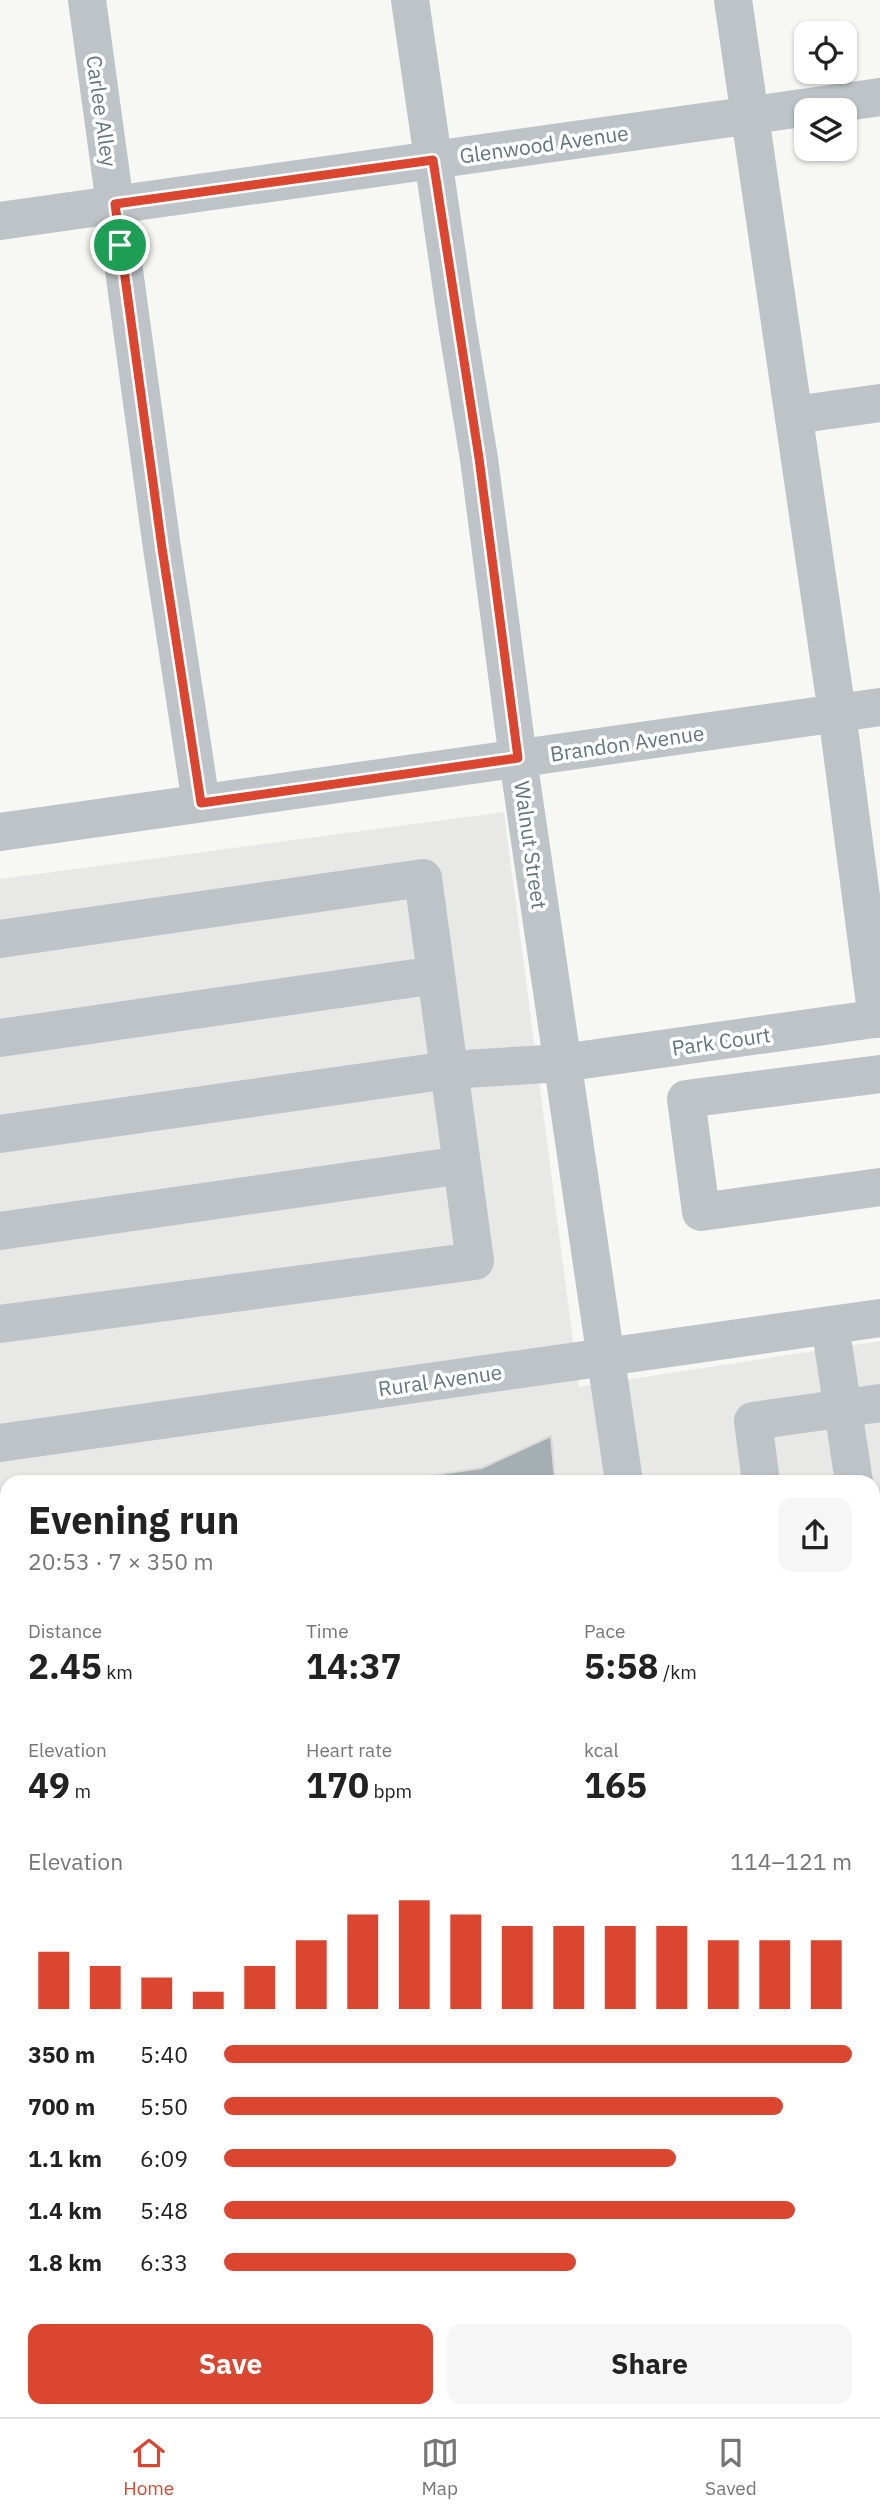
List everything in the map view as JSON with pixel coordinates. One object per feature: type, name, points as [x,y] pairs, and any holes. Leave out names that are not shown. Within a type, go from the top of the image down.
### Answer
[{"type":"street","name":"Carlee Alley","points":[[87,0],[162,548],[201,803]]},
{"type":"street","name":"Walnut Street","points":[[410,0],[479,458],[518,758],[623,1475]]},
{"type":"street","points":[[733,0],[837,713],[878,1018]]},
{"type":"street","name":"Glenwood Avenue","points":[[0,221],[880,97]]},
{"type":"street","points":[[794,415],[880,403]]},
{"type":"street","name":"Brandon Avenue","points":[[0,832],[880,707]]},
{"type":"street","points":[[0,939],[423,878],[475,1261],[0,1324]]},
{"type":"street","points":[[0,1038],[436,975]]},
{"type":"street","name":"Park Court","points":[[0,1134],[449,1070],[562,1063],[878,1018]]},
{"type":"street","points":[[880,1074],[686,1099],[701,1212],[880,1188]]},
{"type":"street","points":[[0,1231],[462,1165]]},
{"type":"street","name":"Rural Avenue","points":[[0,1443],[880,1318]]},
{"type":"street","points":[[830,1325],[853,1475]]},
{"type":"street","points":[[760,1475],[752,1421],[880,1402]]},
{"type":"shaded area","points":[[504,812],[579,1387],[880,1341],[880,1475],[0,1475],[0,879]]},
{"type":"building","points":[[551,1436],[554,1475],[434,1475],[482,1468]]},
{"type":"route","points":[[433,160],[479,458],[518,758],[201,803],[120,245],[115,204],[433,160]]}]
